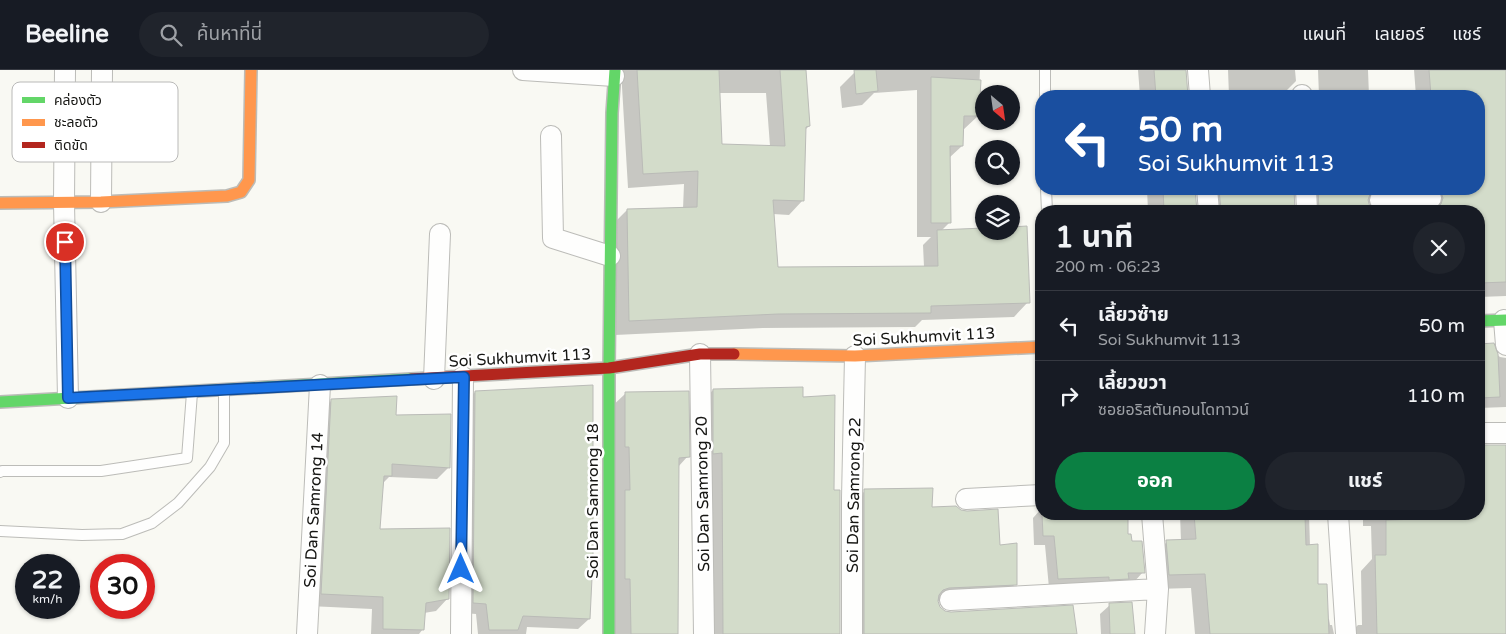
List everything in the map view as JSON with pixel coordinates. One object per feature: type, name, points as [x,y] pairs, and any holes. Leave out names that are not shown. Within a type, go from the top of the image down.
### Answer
[{"type":"main road","points":[[0,203],[101,202],[227,196],[241,192],[249,180],[251,70]]},
{"type":"main road","name":"Soi Dan Samrong 18","points":[[609,634],[610,256],[612,113],[615,73]]},
{"type":"main road","points":[[1485,321],[1505,320]]},
{"type":"main road","name":"Soi Sukhumvit 113","points":[[0,402],[320,386],[609,368],[700,354],[855,356],[1035,347]]},
{"type":"street","points":[[523,70],[615,73]]},
{"type":"street","points":[[1198,70],[1200,90]]},
{"type":"street","points":[[551,136],[553,238],[610,256]]},
{"type":"street","points":[[64,162],[68,398]]},
{"type":"street","points":[[101,162],[101,202]]},
{"type":"street","points":[[1380,200],[1431,199]]},
{"type":"street","points":[[434,378],[440,234]]},
{"type":"street","points":[[1505,320],[1506,345]]},
{"type":"street","name":"Soi Dan Samrong 20","points":[[700,354],[704,634]]},
{"type":"street","name":"Soi Dan Samrong 22","points":[[852,634],[855,356]]},
{"type":"street","points":[[461,634],[464,377]]},
{"type":"street","name":"Soi Dan Samrong 14","points":[[307,634],[320,386]]},
{"type":"street","points":[[1485,434],[1506,433]]},
{"type":"street","points":[[966,499],[1035,495]]},
{"type":"street","points":[[1152,520],[1158,589],[1155,634]]},
{"type":"street","points":[[1338,520],[1346,634]]},
{"type":"street","points":[[950,600],[1158,589]]},
{"type":"lane","points":[[1045,70],[1045,90]]},
{"type":"lane","points":[[0,531],[82,535],[122,534],[152,523],[178,503],[210,467],[224,443],[224,390]]},
{"type":"lane","points":[[0,472],[2,470],[101,471],[187,458],[193,392]]},
{"type":"building","points":[[637,70],[719,70],[722,144],[785,146],[780,70],[806,70],[810,126],[806,127],[804,201],[773,200],[778,267],[938,266],[937,230],[975,228],[975,240],[1020,240],[1020,226],[1027,226],[1030,303],[931,306],[931,313],[778,314],[629,321],[627,209],[697,207],[698,171],[643,174]]},
{"type":"building","points":[[854,70],[876,70],[878,91],[856,94]]},
{"type":"building","points":[[1154,70],[1186,70],[1188,90],[1156,90]]},
{"type":"building","points":[[1429,70],[1506,70],[1506,282],[1485,283],[1485,205],[1440,205],[1443,198],[1442,195],[1485,195],[1485,90],[1431,90]]},
{"type":"building","points":[[931,77],[981,80],[981,85],[975,85],[975,116],[964,116],[963,146],[950,146],[951,223],[931,223]]},
{"type":"building","points":[[1163,195],[1196,195],[1196,205],[1164,205]]},
{"type":"building","points":[[1220,195],[1294,195],[1295,205],[1220,205]]},
{"type":"building","points":[[1318,195],[1370,195],[1368,200],[1369,205],[1319,205]]},
{"type":"building","points":[[1494,343],[1498,354],[1500,397],[1485,398],[1485,344]]},
{"type":"building","points":[[593,385],[593,467],[591,488],[593,488],[593,578],[590,619],[523,616],[518,630],[489,630],[486,604],[473,603],[475,391]]},
{"type":"building","points":[[803,387],[803,397],[835,395],[834,490],[840,490],[840,634],[723,634],[722,453],[713,454],[713,389]]},
{"type":"building","points":[[689,391],[690,457],[679,458],[678,634],[631,634],[630,579],[625,579],[625,490],[630,490],[629,447],[625,447],[625,392]]},
{"type":"building","points":[[397,396],[396,415],[451,414],[450,468],[392,464],[392,476],[384,476],[380,529],[450,528],[449,599],[426,603],[424,630],[383,629],[383,597],[321,594],[331,399]]},
{"type":"building","points":[[1485,445],[1506,445],[1506,634],[1377,634],[1375,555],[1386,555],[1386,520],[1485,520]]},
{"type":"building","points":[[933,488],[932,507],[956,506],[961,510],[967,511],[998,509],[1000,545],[1017,543],[1017,585],[949,588],[943,590],[939,595],[940,607],[945,611],[951,612],[1073,605],[1077,634],[864,634],[864,489]]},
{"type":"building","points":[[1042,520],[1128,520],[1128,534],[1131,534],[1132,541],[1142,541],[1145,573],[1128,573],[1129,579],[1109,580],[1109,577],[1058,579],[1054,536],[1043,536]]},
{"type":"building","points":[[1194,520],[1305,520],[1306,545],[1318,544],[1318,584],[1327,584],[1329,634],[1210,634],[1205,574],[1169,575],[1166,540],[1196,539]]},
{"type":"building","points":[[1132,602],[1135,634],[1110,634],[1109,603]]},
{"type":"traffic: fast","points":[[609,634],[609,368],[612,113],[615,70]]},
{"type":"traffic: fast","points":[[1485,321],[1506,320]]},
{"type":"traffic: fast","points":[[0,402],[411,379]]},
{"type":"traffic: slow","points":[[0,203],[101,202],[227,196],[241,192],[249,180],[251,70]]},
{"type":"traffic: slow","points":[[734,354],[855,356],[1035,347]]},
{"type":"traffic: jam","points":[[411,379],[609,368],[700,354],[734,354]]},
{"type":"route","points":[[65,242],[68,398],[464,377],[461,569]]}]
